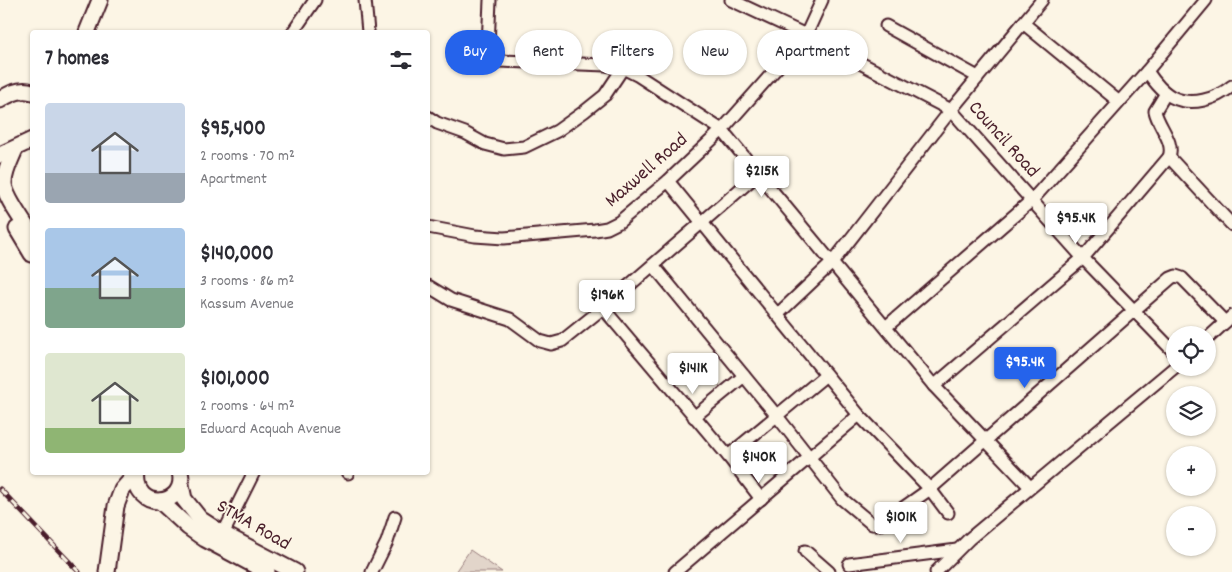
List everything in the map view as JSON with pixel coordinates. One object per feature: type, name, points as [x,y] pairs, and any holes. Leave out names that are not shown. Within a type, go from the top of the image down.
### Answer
[{"type":"main road","points":[[87,30],[100,0]]},
{"type":"main road","points":[[0,100],[9,94],[19,91],[30,92]]},
{"type":"main road","points":[[0,155],[30,141]]},
{"type":"main road","points":[[15,149],[5,173],[4,184],[7,196],[30,233]]},
{"type":"main road","points":[[0,202],[30,251]]},
{"type":"main road","points":[[107,572],[116,506],[122,490],[135,475]]},
{"type":"main road","points":[[137,475],[136,483],[140,491],[153,500]]},
{"type":"main road","points":[[113,530],[128,503],[135,498],[169,499],[176,493],[181,479]]},
{"type":"main road","name":"STMA Road","points":[[181,479],[184,499],[200,518],[223,534],[295,572]]},
{"type":"main road","name":"STMA Road","points":[[153,500],[205,538],[267,572]]},
{"type":"street","points":[[294,30],[315,0]]},
{"type":"street","points":[[365,0],[368,30]]},
{"type":"street","points":[[490,0],[488,46],[490,56],[499,61],[592,64]]},
{"type":"street","name":"Council Road","points":[[732,0],[795,30]]},
{"type":"street","name":"Maxwell Road","points":[[808,30],[822,0]]},
{"type":"street","points":[[777,315],[832,262],[951,110],[1042,0]]},
{"type":"street","points":[[886,327],[1032,200],[1147,71],[1206,0]]},
{"type":"street","points":[[1023,23],[1118,102]]},
{"type":"street","points":[[886,26],[978,78]]},
{"type":"street","name":"Council Road","points":[[868,67],[951,110],[1083,258],[1166,344]]},
{"type":"street","points":[[1147,71],[1166,93],[1180,100],[1200,101],[1212,99],[1232,86]]},
{"type":"street","points":[[430,118],[437,123],[465,133],[485,144],[504,149],[524,147],[557,131],[585,111],[605,95],[618,75]]},
{"type":"street","points":[[637,75],[722,130],[934,386],[1030,487]]},
{"type":"street","name":"Maxwell Road","points":[[430,226],[475,236],[504,238],[607,228],[619,222],[668,181],[722,130],[771,75]]},
{"type":"street","points":[[934,386],[1083,258],[1168,156],[1171,151],[1170,145],[1154,111],[1166,93]]},
{"type":"street","points":[[1168,156],[1232,225]]},
{"type":"street","points":[[430,287],[451,300],[510,320],[540,341],[551,344],[562,341],[759,173]]},
{"type":"street","points":[[668,181],[700,223],[826,375],[859,414],[930,489],[948,513]]},
{"type":"street","points":[[653,265],[810,456],[842,499],[872,524],[880,524],[930,489],[1171,278],[1176,276],[1182,278],[1229,319],[1216,331]]},
{"type":"street","points":[[602,308],[728,456],[761,499]]},
{"type":"street","points":[[936,572],[969,539],[1166,374]]},
{"type":"street","points":[[728,456],[826,375]]},
{"type":"street","points":[[694,417],[744,376]]},
{"type":"street","points":[[675,572],[859,414]]},
{"type":"street","points":[[223,534],[252,475]]},
{"type":"street","points":[[372,572],[387,542],[395,517]]},
{"type":"street","points":[[849,564],[957,550]]},
{"type":"street","points":[[805,551],[829,572]]},
{"type":"shaded area","points":[[470,550],[502,572],[455,572]]},
{"type":"railway","points":[[0,489],[79,572]]}]
